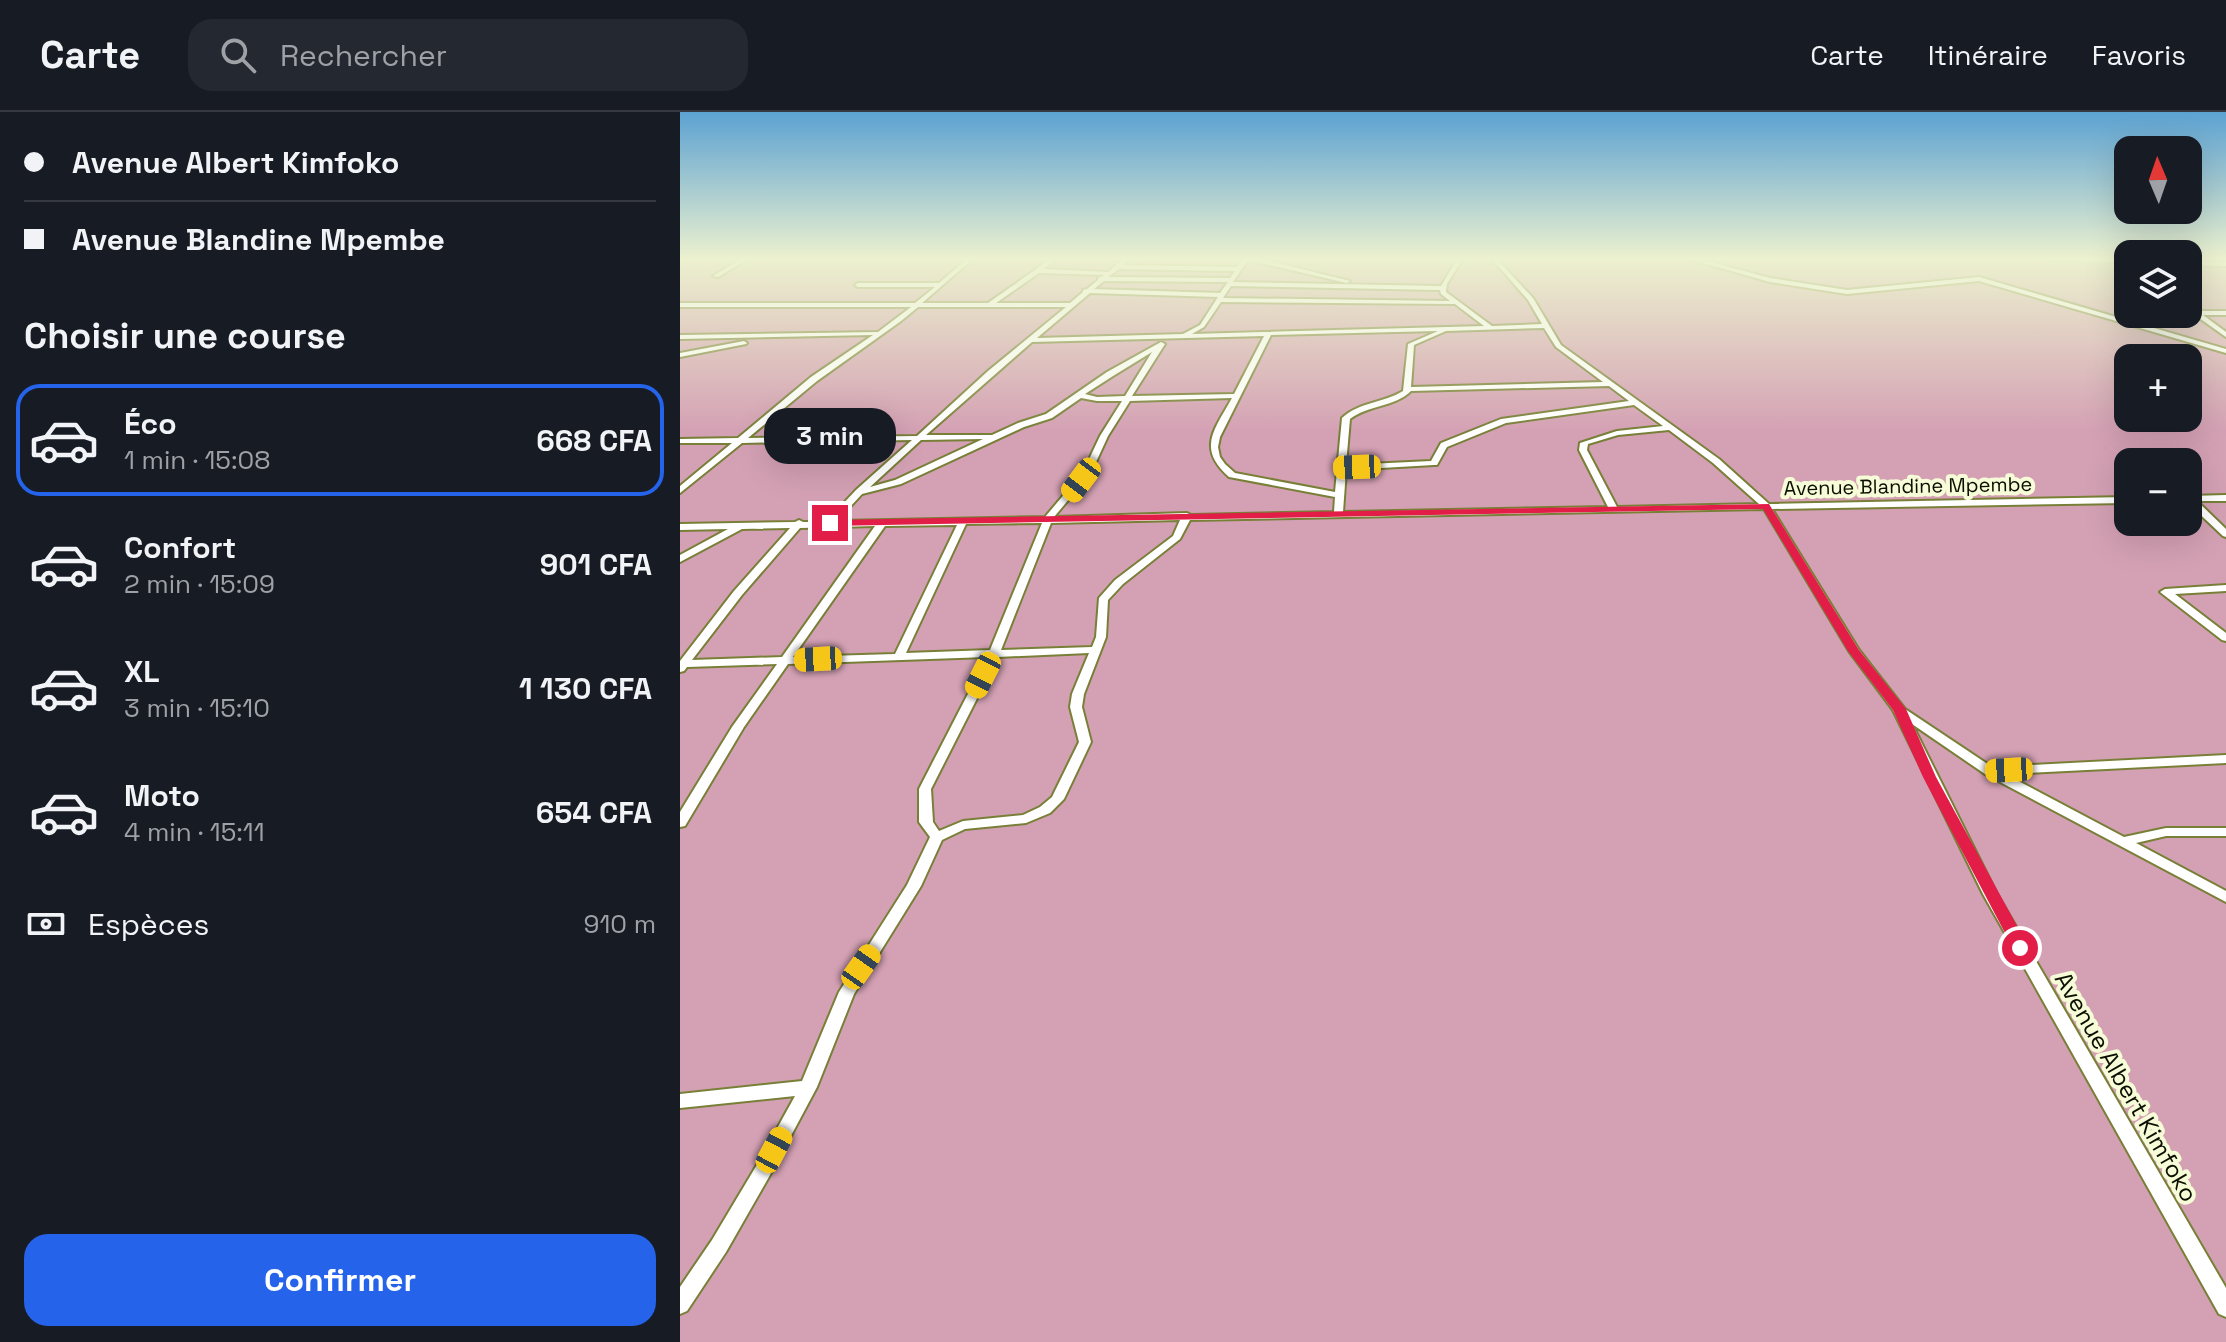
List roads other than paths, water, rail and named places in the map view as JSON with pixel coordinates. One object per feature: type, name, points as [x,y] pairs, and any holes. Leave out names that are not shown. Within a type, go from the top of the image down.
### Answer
[{"type":"street","points":[[680,490],[814,379],[901,315]]},
{"type":"street","points":[[830,523],[859,492],[1057,315]]},
{"type":"street","points":[[859,492],[898,482],[994,437],[1049,416],[1161,344],[1202,326],[1209,315]]},
{"type":"street","points":[[1472,315],[1490,327]]},
{"type":"street","name":"Avenue Albert Kimfoko","points":[[1540,315],[1558,346],[1738,478],[1766,506],[1854,651],[1899,709],[1990,894],[2226,1307]]},
{"type":"street","points":[[2107,315],[2226,351]]},
{"type":"street","points":[[2202,319],[2226,335]]},
{"type":"street","points":[[1030,340],[1546,326]]},
{"type":"street","points":[[1409,389],[1411,344],[1447,329]]},
{"type":"street","points":[[680,337],[876,333]]},
{"type":"street","points":[[1268,334],[1214,444],[1213,455],[1220,466],[1232,475],[1339,495]]},
{"type":"street","points":[[680,355],[703,348],[786,337]]},
{"type":"street","points":[[937,837],[926,822],[925,789],[995,652],[1048,519],[1087,473],[1104,436],[1161,344]]},
{"type":"street","points":[[1338,514],[1349,414],[1389,404],[1409,389],[1611,384]]},
{"type":"street","points":[[1079,395],[1097,399],[1237,396]]},
{"type":"street","points":[[1341,468],[1434,463],[1444,445],[1504,421],[1636,402]]},
{"type":"street","points":[[1615,511],[1583,450],[1584,443],[1617,433],[1668,428]]},
{"type":"street","points":[[680,441],[994,437]]},
{"type":"street","points":[[2202,499],[2226,498]]},
{"type":"street","name":"Avenue Blandine Mpembe","points":[[680,527],[2114,500]]},
{"type":"street","points":[[2202,511],[2226,534]]},
{"type":"street","points":[[680,1304],[719,1246],[808,1087],[847,992],[914,886],[937,837],[963,825],[1026,819],[1045,810],[1057,799],[1085,742],[1076,707],[1101,637],[1103,600],[1119,582],[1177,537],[1187,516]]},
{"type":"street","points":[[898,658],[963,521]]},
{"type":"street","points":[[683,667],[713,624],[799,523]]},
{"type":"street","points":[[680,823],[738,727],[882,523]]},
{"type":"street","points":[[682,559],[741,525]]},
{"type":"street","points":[[2225,636],[2165,592],[2226,588]]},
{"type":"street","points":[[683,667],[1095,650]]},
{"type":"street","points":[[1899,709],[1989,771],[2226,897]]},
{"type":"street","points":[[1989,771],[2226,759]]},
{"type":"street","points":[[2125,841],[2166,832],[2226,832]]},
{"type":"street","points":[[680,1101],[808,1087]]}]
